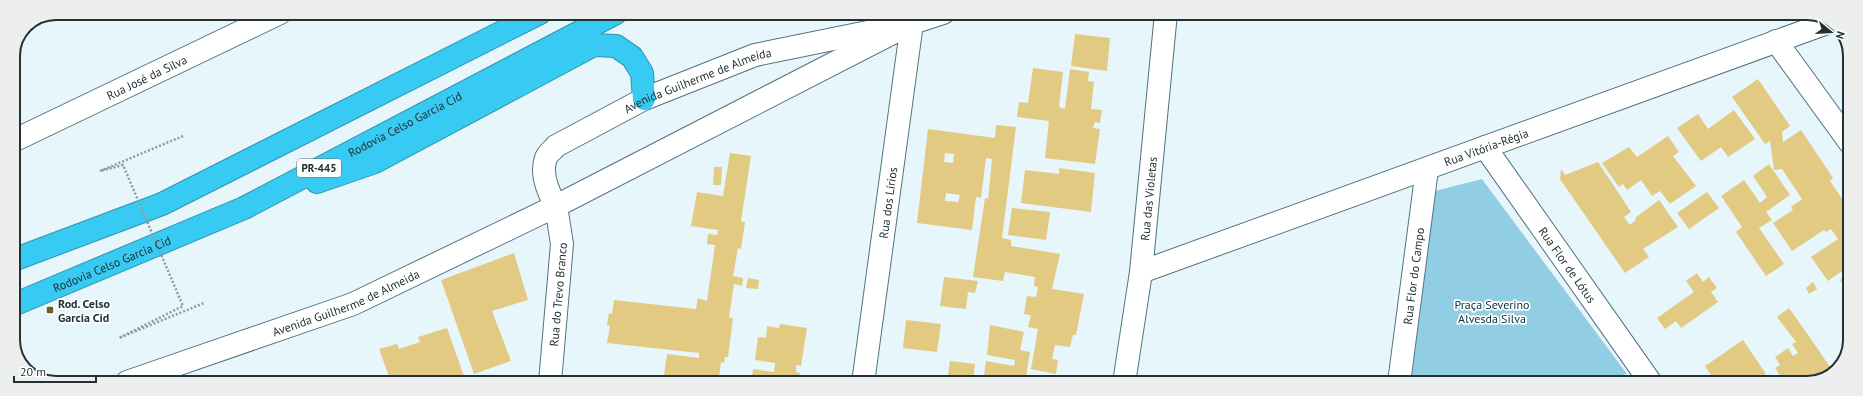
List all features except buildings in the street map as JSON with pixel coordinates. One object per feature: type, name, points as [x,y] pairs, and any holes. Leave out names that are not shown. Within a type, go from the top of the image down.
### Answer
[{"type":"highway","points":[[20,257],[162,204],[526,20]]},
{"type":"highway","name":"Rodovia Celso Garcia Cid","points":[[20,302],[244,208],[603,20]]},
{"type":"highway","points":[[244,208],[375,162],[594,45],[616,46],[632,57],[642,73],[644,99]]},
{"type":"street","name":"Rua José da Silva","points":[[20,138],[265,20]]},
{"type":"street","name":"Avenida Guilherme de Almeida","points":[[556,206],[548,192],[544,176],[546,158],[556,146],[644,99],[755,55],[904,20]]},
{"type":"street","name":"Avenida Guilherme de Almeida","points":[[144,376],[353,304],[556,206],[908,20]]},
{"type":"street","name":"Rua dos Lírios","points":[[864,376],[912,20]]},
{"type":"street","name":"Rua das Violetas","points":[[1125,376],[1141,272],[1165,20]]},
{"type":"street","name":"Rua Vitória-Régia","points":[[1141,272],[1824,24]]},
{"type":"street","points":[[1776,41],[1843,133]]},
{"type":"street","name":"Rua Flor de Lótus","points":[[1485,147],[1646,376]]},
{"type":"street","name":"Rua Flor do Campo","points":[[1400,376],[1427,169]]},
{"type":"street","name":"Rua do Trevo Branco","points":[[551,376],[562,244],[556,206]]},
{"type":"path","points":[[183,136],[100,171],[123,165],[183,306],[119,338],[204,303]]},
{"type":"green space","name":"Praça Severino Alvesda Silva","points":[[1482,179],[1627,374],[1619,376],[1412,376],[1435,191]]},
{"type":"place","name":"Rod. Celso Garcia Cid","points":[[50,310]]}]
